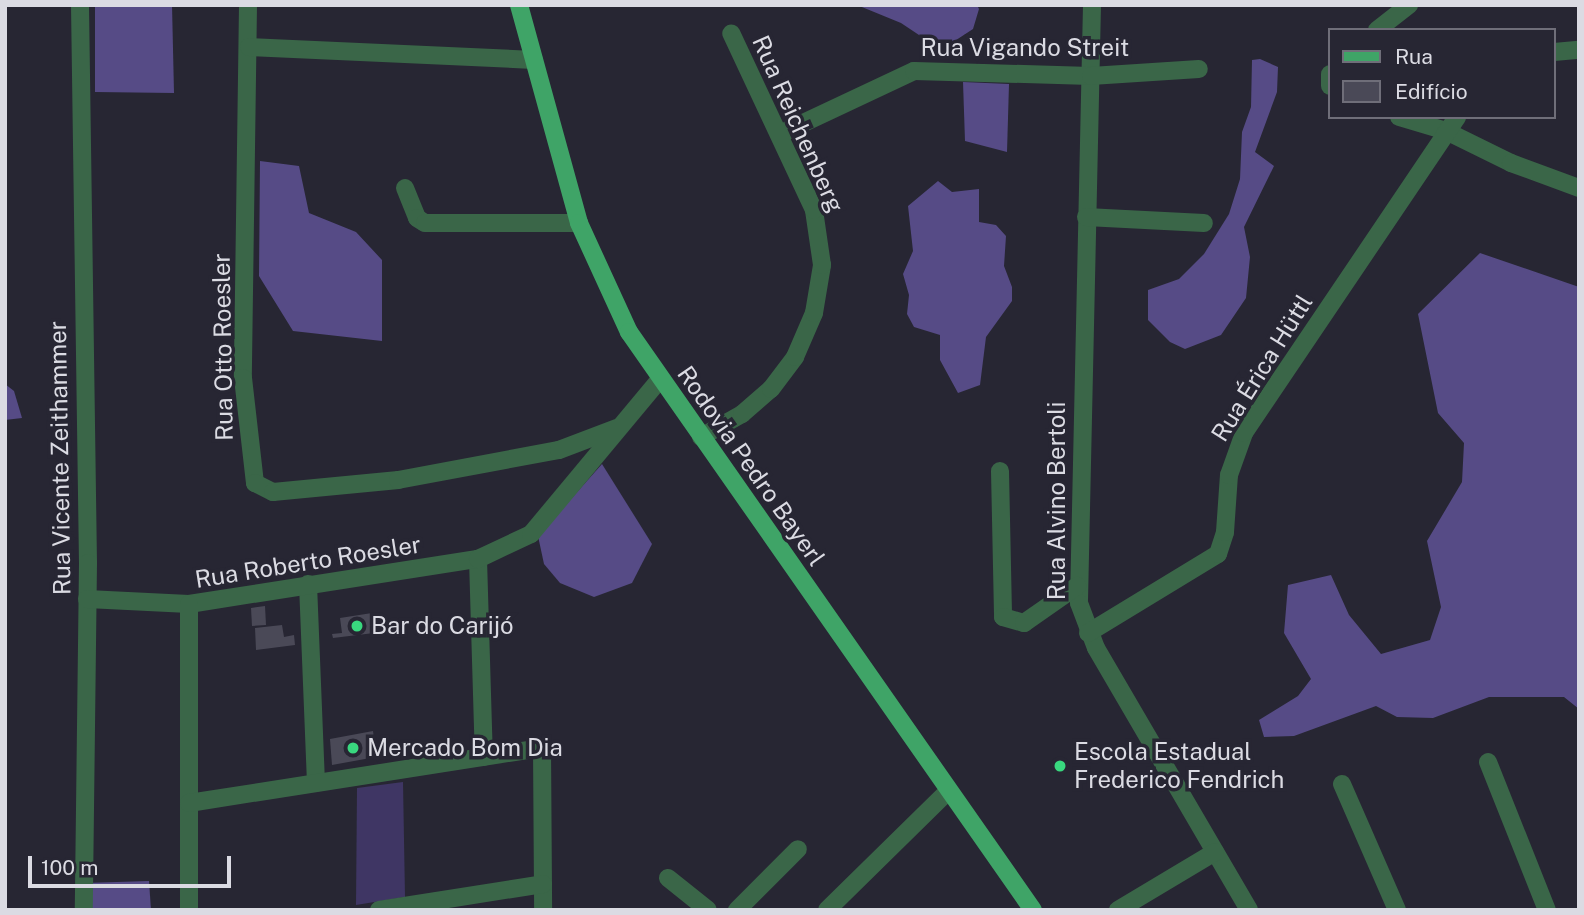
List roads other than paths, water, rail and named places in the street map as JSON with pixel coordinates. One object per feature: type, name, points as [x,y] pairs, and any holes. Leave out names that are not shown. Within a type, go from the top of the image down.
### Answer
[{"type":"main road","name":"Rodovia Pedro Bayerl","points":[[519,5],[579,223],[618,312],[660,379],[1033,910]]},
{"type":"street","name":"Rua Vicente Zeithammer","points":[[80,5],[87,600],[84,910]]},
{"type":"street","name":"Rua Otto Roesler","points":[[248,5],[243,379],[255,483],[273,492],[398,480],[559,450],[617,428]]},
{"type":"street","name":"Rua Alvino Bertoli","points":[[1092,5],[1077,586],[1088,633],[1248,910]]},
{"type":"street","points":[[1380,28],[1409,5]]},
{"type":"street","name":"Rua Reichenberg","points":[[701,437],[742,414],[771,389],[795,357],[814,313],[822,243],[814,210],[731,33]]},
{"type":"street","points":[[249,47],[534,60]]},
{"type":"street","points":[[1556,52],[1579,50]]},
{"type":"street","name":"Rua Vigando Streit","points":[[780,134],[914,71],[1091,76],[1199,69]]},
{"type":"street","points":[[1414,119],[1452,124],[1511,163],[1579,188]]},
{"type":"street","name":"Rua Érica Hüttl","points":[[1088,633],[1218,554],[1225,532],[1229,475],[1244,433],[1452,124]]},
{"type":"street","points":[[405,188],[417,218],[425,223],[579,223]]},
{"type":"street","points":[[1086,217],[1204,223]]},
{"type":"street","name":"Rua Roberto Roesler","points":[[189,910],[189,604],[308,583],[478,559],[531,534],[660,379]]},
{"type":"street","points":[[1000,471],[1003,617],[1024,623],[1077,586]]},
{"type":"street","points":[[478,559],[484,757]]},
{"type":"street","points":[[308,583],[316,783]]},
{"type":"street","points":[[87,600],[189,604]]},
{"type":"street","points":[[189,803],[541,748],[543,910]]},
{"type":"street","points":[[1489,762],[1547,910]]},
{"type":"street","points":[[1342,784],[1397,910]]},
{"type":"street","points":[[827,910],[948,792]]},
{"type":"street","points":[[737,910],[798,849]]},
{"type":"street","points":[[1118,910],[1215,852]]},
{"type":"street","points":[[668,878],[708,910]]},
{"type":"street","points":[[379,910],[543,884]]},
{"type":"place","name":"Bar do Carijó","points":[[357,626]]},
{"type":"place","name":"Mercado Bom Dia","points":[[353,748]]},
{"type":"place","name":"Escola Estadual Frederico Fendrich","points":[[1060,766]]}]
